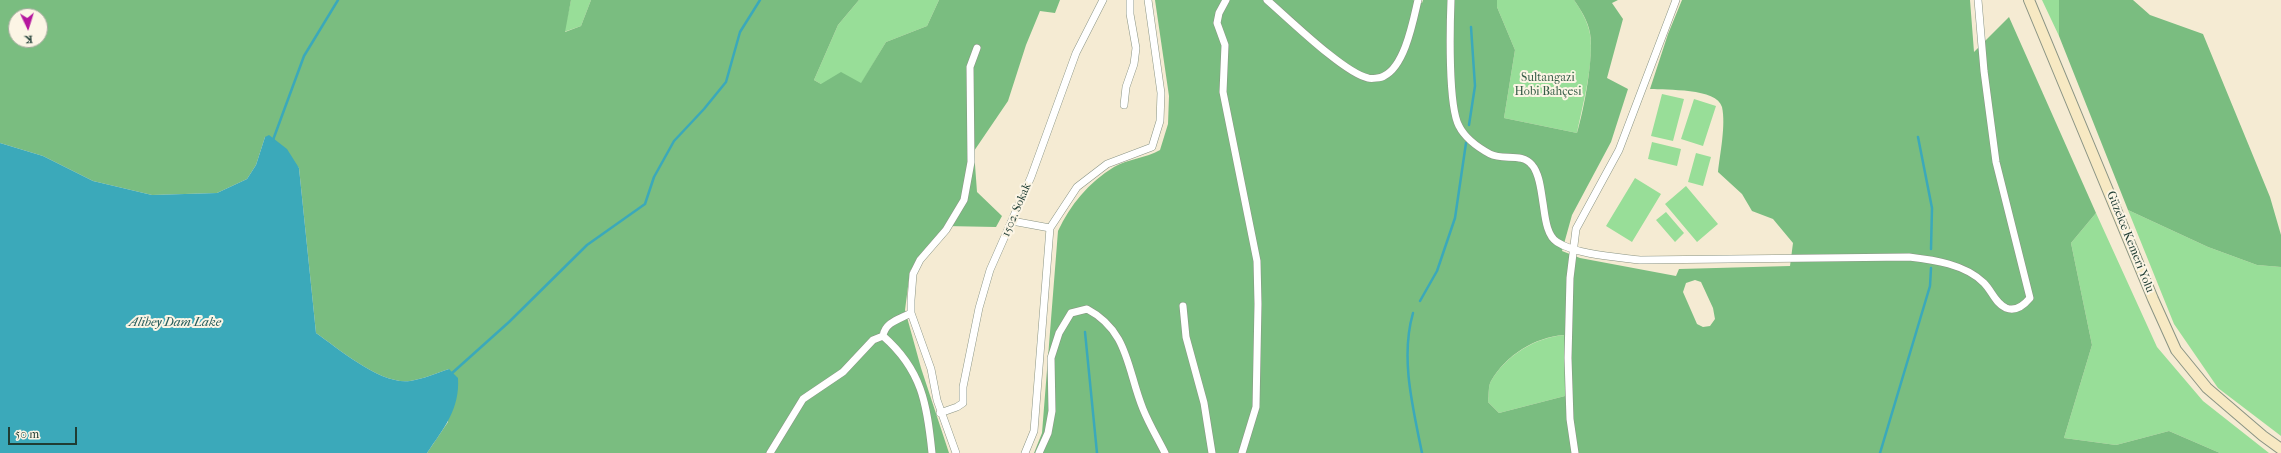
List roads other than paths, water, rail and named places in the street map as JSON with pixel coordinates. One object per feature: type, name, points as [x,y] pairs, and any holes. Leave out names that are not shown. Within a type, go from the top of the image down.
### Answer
[{"type":"main road","name":"Güzelce Kemeri Yolu","points":[[2029,0],[2150,292],[2176,350],[2207,388],[2263,436],[2281,448]]},
{"type":"street","name":"1502. Sokak","points":[[940,413],[957,407],[963,403],[963,387],[979,308],[990,270],[1031,177],[1076,53],[1103,0]]},
{"type":"street","points":[[1124,106],[1126,87],[1134,64],[1136,48],[1130,14],[1130,0]]},
{"type":"street","points":[[1025,453],[1034,430],[1050,228],[1077,187],[1107,164],[1152,147],[1160,121],[1161,93],[1148,0]]},
{"type":"street","points":[[1226,0],[1219,12],[1217,23],[1225,45],[1223,92],[1257,261],[1258,296],[1256,407],[1242,453]]},
{"type":"street","points":[[1267,0],[1329,55],[1369,78],[1384,76],[1396,64],[1408,39],[1418,0]]},
{"type":"street","points":[[1451,0],[1451,73],[1454,116],[1459,127],[1474,143],[1497,158],[1523,158],[1533,166],[1539,185],[1546,223],[1557,242],[1573,248],[1640,260],[1909,257],[1932,260],[1969,272],[1984,283],[1998,302],[2007,309],[2024,305],[2030,298],[1996,162],[1984,71],[1978,0]]},
{"type":"street","points":[[1576,453],[1570,419],[1568,358],[1570,278],[1576,229],[1619,150],[1676,0]]},
{"type":"street","points":[[956,453],[940,413],[931,369],[911,313],[913,274],[920,260],[946,230],[964,200],[970,162],[970,67],[977,48]]},
{"type":"street","points":[[1012,221],[1050,228]]},
{"type":"street","points":[[1183,306],[1186,337],[1204,403],[1212,453]]},
{"type":"street","points":[[1039,453],[1048,433],[1052,411],[1051,358],[1055,346],[1070,313],[1087,309],[1102,316],[1120,339],[1143,409],[1165,453]]},
{"type":"street","points":[[883,336],[884,330],[889,324],[911,313]]},
{"type":"street","points":[[770,453],[803,399],[844,372],[873,340],[883,336]]},
{"type":"street","points":[[883,336],[898,350],[915,373],[927,410],[932,453]]},
{"type":"water","name":"Alibey Dam Lake","points":[[269,135],[287,149],[299,168],[316,333],[348,356],[374,372],[386,377],[399,381],[410,381],[449,369],[458,378],[458,389],[454,409],[450,418],[427,453],[0,453],[0,143],[43,156],[93,181],[152,195],[217,193],[247,179],[256,165],[265,137]]},
{"type":"waterway","points":[[273,140],[304,56],[338,0]]},
{"type":"waterway","points":[[451,374],[509,322],[587,245],[645,204],[654,177],[674,141],[704,109],[726,82],[740,32],[760,0]]},
{"type":"waterway","points":[[1469,125],[1475,86],[1471,27]]},
{"type":"waterway","points":[[1918,137],[1932,208],[1931,249]]},
{"type":"waterway","points":[[1420,301],[1437,271],[1455,218],[1466,143]]},
{"type":"waterway","points":[[1880,453],[1930,286],[1931,268]]},
{"type":"waterway","points":[[1413,313],[1409,330],[1409,383],[1422,453]]},
{"type":"waterway","points":[[1085,332],[1097,453]]},
{"type":"park label","name":"Sultangazi Hobi Bahçesi","points":[[1548,85]]}]
